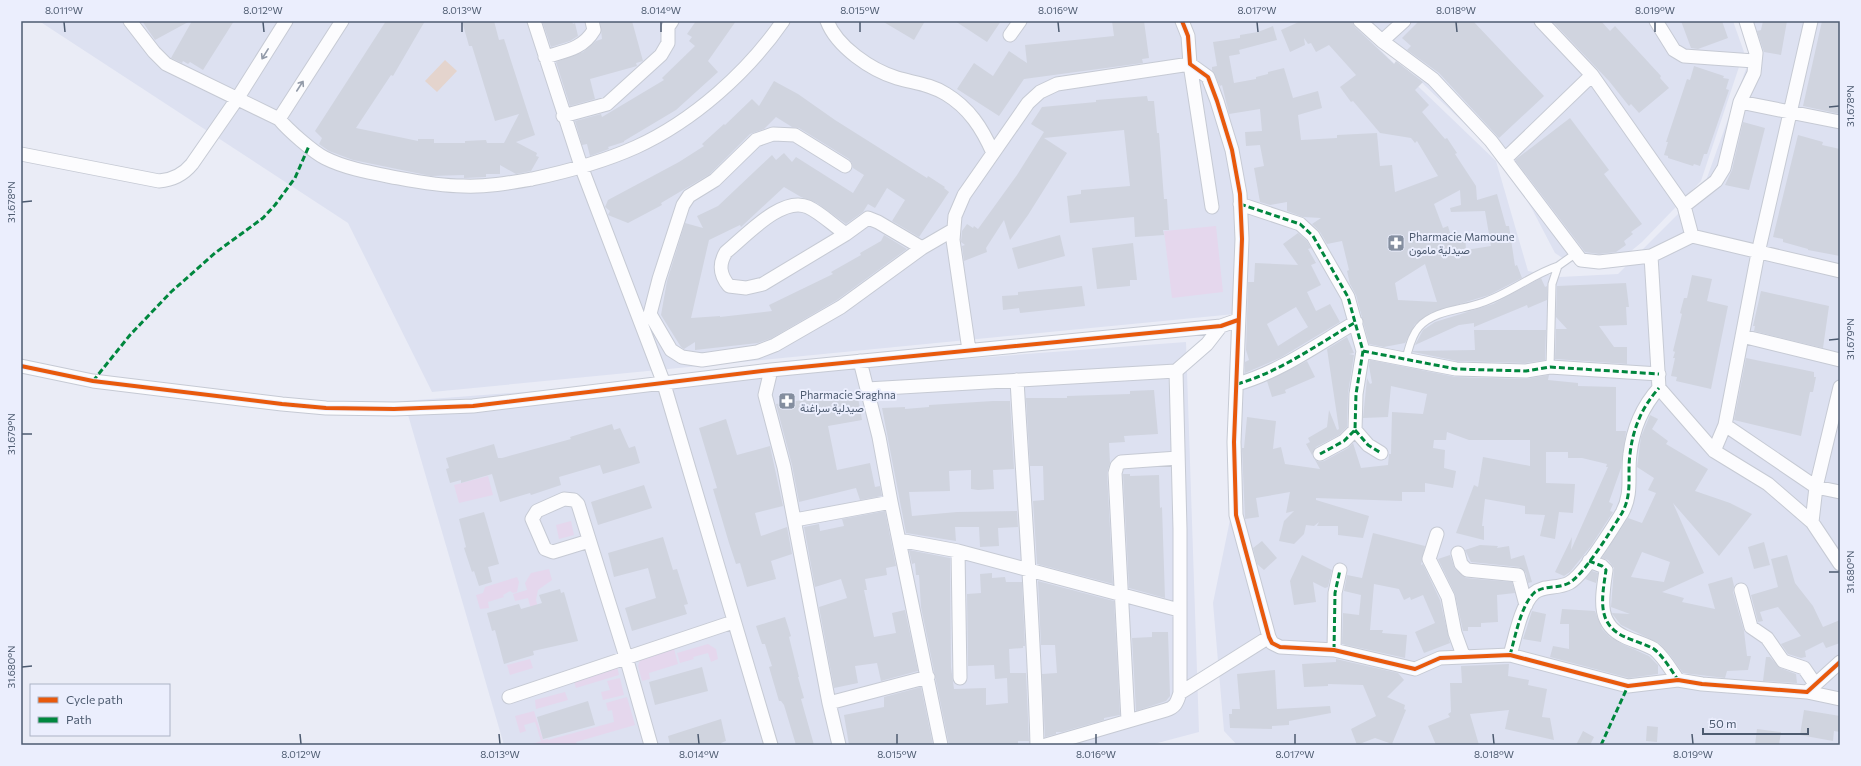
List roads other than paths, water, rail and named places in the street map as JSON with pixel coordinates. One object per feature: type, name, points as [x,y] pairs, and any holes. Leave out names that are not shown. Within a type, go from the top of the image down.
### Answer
[{"type":"street","points":[[130,21],[154,52],[166,64],[279,119],[294,134],[324,158],[369,173],[419,182],[462,186],[497,185],[558,174],[636,147],[687,116],[724,87],[753,60],[773,37],[784,21]]},
{"type":"street","points":[[21,154],[151,180],[167,181],[181,175],[187,170],[237,99],[286,21]]},
{"type":"street","points":[[279,119],[342,21]]},
{"type":"street","points":[[534,21],[563,116],[663,381],[733,622],[771,745]]},
{"type":"street","points":[[545,57],[580,46],[588,40],[594,30],[592,21]]},
{"type":"street","points":[[827,21],[846,47],[869,66],[895,77],[923,83],[955,100],[974,119],[983,131],[993,153]]},
{"type":"street","points":[[1010,35],[1020,21]]},
{"type":"street","points":[[1182,21],[1188,36],[1190,64],[1212,207]]},
{"type":"street","points":[[1360,21],[1382,41],[1433,79],[1491,140],[1575,254],[1582,260],[1590,262],[1651,256],[1692,236],[1758,253],[1840,271]]},
{"type":"street","points":[[1382,41],[1404,21]]},
{"type":"street","points":[[1541,21],[1592,75],[1684,206],[1692,236]]},
{"type":"street","points":[[1656,21],[1674,50],[1684,56],[1754,61]]},
{"type":"street","points":[[1684,206],[1721,174],[1740,102],[1754,73],[1756,53],[1746,21]]},
{"type":"street","points":[[1714,451],[1725,425],[1758,253],[1811,21]]},
{"type":"street","points":[[563,116],[607,104],[661,55],[668,43],[669,23]]},
{"type":"street","points":[[969,350],[953,230],[959,205],[1028,103],[1048,88],[1057,84],[1190,64],[1208,77],[1217,101],[1232,150],[1240,204],[1242,239],[1234,442],[1236,515],[1269,637],[1272,643],[1280,647],[1334,650],[1415,669],[1440,658],[1463,655],[1510,655],[1628,686],[1678,680],[1702,684],[1811,688],[1840,699]]},
{"type":"street","points":[[1505,159],[1592,75]]},
{"type":"street","points":[[1740,102],[1840,122]]},
{"type":"street","points":[[845,166],[795,135],[773,134],[756,140],[714,180],[688,196],[679,214],[650,314],[671,350],[682,357],[695,360],[746,354],[768,348],[841,307],[922,248],[953,230]]},
{"type":"street","points":[[1240,204],[1300,224],[1306,229],[1313,236],[1348,297],[1363,351],[1356,394],[1355,430],[1368,445],[1381,453]]},
{"type":"street","points":[[846,234],[809,208],[798,205],[785,206],[773,213],[726,252],[722,259],[721,273],[729,286],[741,288],[763,284],[846,234],[868,218],[878,222],[922,248]]},
{"type":"street","points":[[1651,256],[1659,388],[1714,451],[1768,484],[1812,522],[1840,564]]},
{"type":"street","points":[[21,366],[93,381],[326,408],[423,409],[473,406],[663,381],[1222,326],[1238,320]]},
{"type":"street","points":[[1237,384],[1256,379],[1272,371],[1356,322]]},
{"type":"street","points":[[867,389],[1176,371],[1207,344],[1222,326]]},
{"type":"street","points":[[1742,336],[1840,360]]},
{"type":"street","points":[[1363,351],[1405,360],[1462,369],[1526,371],[1550,367],[1659,374]]},
{"type":"street","points":[[860,361],[879,437],[941,745]]},
{"type":"street","points":[[771,370],[765,395],[784,468],[795,520],[829,702],[839,745]]},
{"type":"street","points":[[1046,745],[1128,720],[1174,708],[1180,693],[1176,371]]},
{"type":"street","points":[[1017,380],[1028,569],[1035,657],[1037,745]]},
{"type":"street","points":[[1812,522],[1816,487],[1840,387]]},
{"type":"street","points":[[1510,655],[1526,605],[1534,593],[1543,589],[1558,587],[1576,578],[1622,513],[1628,500],[1630,485],[1629,454],[1636,427],[1647,401],[1659,388]]},
{"type":"street","points":[[1725,425],[1816,487],[1840,492]]},
{"type":"street","points":[[1320,454],[1344,441],[1355,430]]},
{"type":"street","points":[[1128,720],[1123,595],[1115,473],[1117,466],[1121,462],[1178,458]]},
{"type":"street","points":[[589,541],[553,552],[548,552],[545,549],[532,519],[537,511],[564,500],[574,500],[578,504],[626,657],[651,745]]},
{"type":"street","points":[[795,520],[891,502]]},
{"type":"street","points":[[1437,534],[1429,560],[1448,597],[1455,634],[1463,655]]},
{"type":"street","points":[[899,540],[958,551],[1179,610]]},
{"type":"street","points":[[958,551],[960,678]]},
{"type":"street","points":[[1458,553],[1461,564],[1468,570],[1518,575],[1526,605]]},
{"type":"street","points":[[1589,561],[1602,566],[1606,570],[1604,584],[1604,618],[1612,629],[1653,649],[1666,662],[1678,680]]},
{"type":"street","points":[[1334,650],[1335,593],[1340,570]]},
{"type":"street","points":[[1741,590],[1751,627],[1767,638],[1783,661],[1804,668],[1811,688]]},
{"type":"street","points":[[509,698],[626,657],[733,622]]},
{"type":"street","points":[[1180,693],[1269,637]]},
{"type":"street","points":[[1811,688],[1840,662]]},
{"type":"street","points":[[829,702],[928,677]]},
{"type":"lane","points":[[1405,360],[1414,335],[1420,326],[1431,319],[1490,300],[1508,292],[1528,279],[1558,266],[1575,254]]},
{"type":"lane","points":[[1550,367],[1552,284],[1558,266]]},
{"type":"place","name":"Pharmacie Mamoune صيدلية مامون","points":[[1396,243]]},
{"type":"place","name":"Pharmacie Sraghna صيدلية سراغنة","points":[[787,401]]}]
